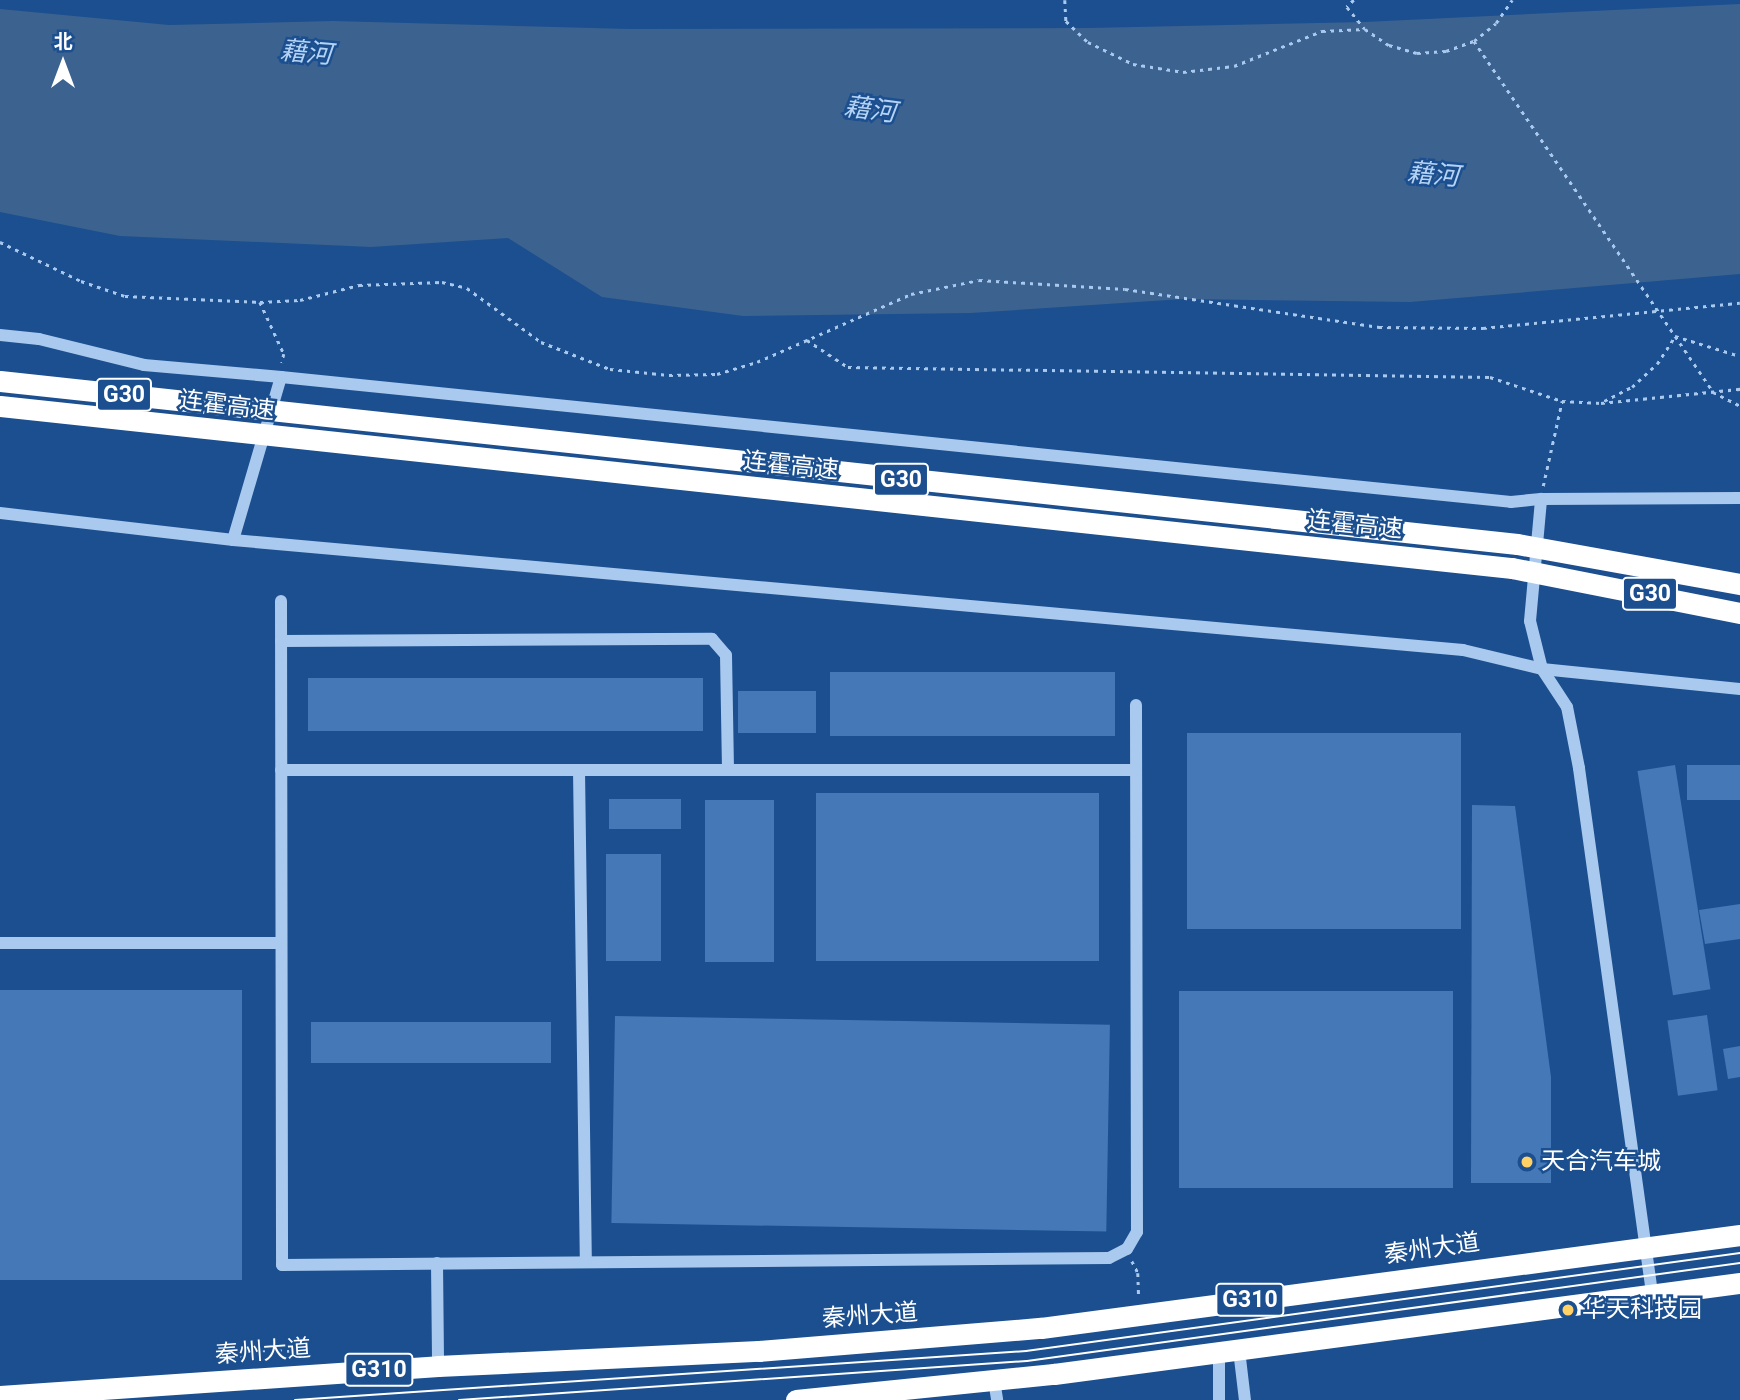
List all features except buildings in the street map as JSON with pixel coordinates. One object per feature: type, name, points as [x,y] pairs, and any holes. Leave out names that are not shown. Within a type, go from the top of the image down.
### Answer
[{"type":"highway","name":"连霍高速","points":[[0,381],[286,414],[1563,549],[1740,584]]},
{"type":"highway","name":"连霍高速","points":[[0,406],[284,439],[1512,568],[1560,575],[1740,613]]},
{"type":"highway","name":"秦州大道","points":[[0,1396],[438,1366],[759,1351],[1041,1328],[1647,1245],[1740,1235]]},
{"type":"highway","name":"G310","points":[[796,1400],[996,1390],[1229,1351],[1740,1283]]},
{"type":"street","points":[[0,335],[39,339],[144,365],[1511,502],[1541,499],[1698,502],[1740,498]]},
{"type":"street","points":[[233,540],[281,377]]},
{"type":"street","points":[[1541,499],[1530,621],[1542,669],[1567,707],[1579,768],[1653,1293]]},
{"type":"street","points":[[0,513],[233,540],[1463,650],[1542,669],[1740,689]]},
{"type":"street","points":[[281,601],[282,1265],[1110,1258],[1127,1250],[1137,1232],[1136,705]]},
{"type":"street","points":[[281,641],[712,639],[726,655],[728,770]]},
{"type":"street","points":[[281,770],[1136,770]]},
{"type":"street","points":[[579,770],[586,1262]]},
{"type":"street","points":[[0,943],[281,943]]},
{"type":"street","points":[[437,1263],[438,1366]]},
{"type":"street","points":[[1219,1400],[1229,1351]]},
{"type":"street","points":[[1229,1351],[1245,1400]]},
{"type":"path","points":[[1065,0],[1066,21],[1088,42],[1133,64],[1183,72],[1234,66],[1322,31],[1365,29]]},
{"type":"path","points":[[1354,0],[1347,6],[1365,29],[1389,45],[1417,53],[1446,51],[1474,41],[1496,23],[1512,0]]},
{"type":"path","points":[[1474,41],[1713,392],[1740,407]]},
{"type":"path","points":[[0,242],[81,281],[125,296],[260,302],[300,300],[359,285],[442,282],[467,288],[541,342],[610,369],[669,375],[718,374],[757,362],[911,294],[979,280],[1125,289],[1379,327],[1483,328],[1740,303]]},
{"type":"path","points":[[260,302],[284,354],[281,377]]},
{"type":"path","points":[[1675,335],[1740,356]]},
{"type":"path","points":[[1601,402],[1632,387],[1657,364],[1675,335]]},
{"type":"path","points":[[806,339],[848,367],[1490,377],[1562,401],[1601,402],[1740,389]]},
{"type":"path","points":[[1541,499],[1562,401]]},
{"type":"path","points":[[1127,1250],[1138,1273],[1140,1315]]},
{"type":"water","name":"藉河","points":[[1740,4],[1740,274],[1410,302],[1183,299],[971,313],[743,316],[602,297],[508,238],[371,247],[120,236],[0,212],[0,9],[169,25],[333,21],[629,29],[1090,28],[1365,22]]},
{"type":"tram line","points":[[295,1400],[1026,1351],[1740,1253]]},
{"type":"tram line","points":[[459,1400],[1027,1361],[1740,1263]]},
{"type":"place","name":"天合汽车城","points":[[1527,1162]]},
{"type":"place","name":"华天科技园","points":[[1568,1310]]}]
